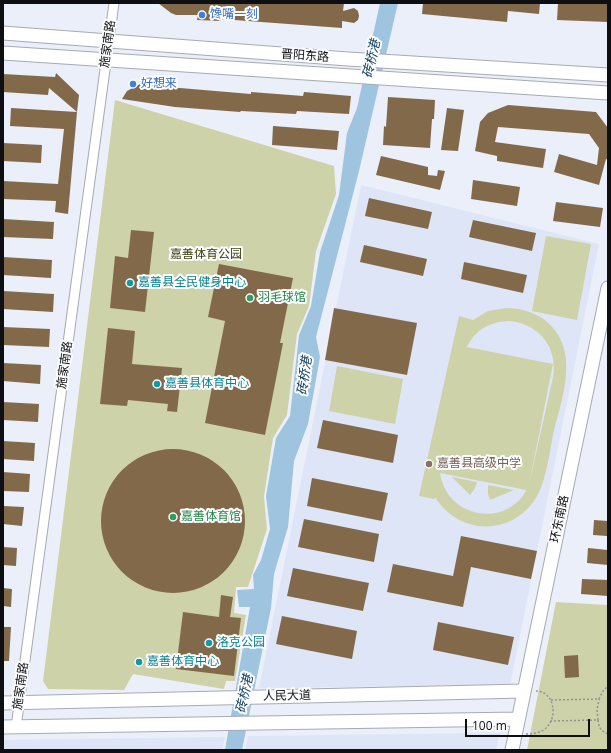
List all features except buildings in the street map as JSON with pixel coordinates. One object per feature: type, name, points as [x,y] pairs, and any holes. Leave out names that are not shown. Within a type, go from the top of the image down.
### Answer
[{"type":"main road","name":"晋阳东路","points":[[3,33],[348,59],[608,75]]},
{"type":"main road","name":"晋阳东路","points":[[3,53],[608,93]]},
{"type":"main road","name":"环东南路","points":[[512,750],[608,288]]},
{"type":"main road","name":"人民大道","points":[[3,703],[524,691]]},
{"type":"main road","points":[[9,727],[518,719]]},
{"type":"street","name":"施家南路","points":[[9,727],[19,703],[114,3]]},
{"type":"path","points":[[608,686],[603,691],[599,699],[597,710],[598,727],[603,732],[608,734]]},
{"type":"path","points":[[515,734],[536,733],[547,728],[552,716],[551,700],[547,694],[541,691],[524,691]]},
{"type":"path","points":[[551,700],[599,699]]},
{"type":"path","points":[[550,721],[598,720]]},
{"type":"shaded area","name":"嘉善县高级中学","points":[[361,185],[599,244],[510,685],[259,688]]},
{"type":"shaded area","points":[[500,733],[496,750],[245,750],[248,736]]},
{"type":"shaded area","points":[[225,737],[222,750],[3,750],[3,740]]},
{"type":"green space","name":"嘉善体育公园","points":[[115,100],[334,166],[336,194],[316,251],[309,306],[297,334],[287,415],[273,438],[264,496],[267,529],[248,587],[236,587],[234,613],[246,615],[235,681],[226,681],[224,689],[133,674],[124,690],[48,689],[43,681]]},
{"type":"green space","points":[[546,236],[591,244],[577,320],[532,311]]},
{"type":"green space","points":[[506,308],[517,309],[532,313],[546,321],[557,333],[563,346],[566,360],[566,375],[561,406],[546,469],[538,494],[523,513],[511,521],[497,525],[483,526],[470,524],[457,518],[445,509],[435,497],[434,499],[419,496],[459,316],[473,320],[488,311]],"holes":[[[511,321],[530,327],[545,340],[550,348],[554,366],[553,377],[529,485],[553,364],[467,347],[475,335],[485,327],[491,324]],[[440,473],[526,490],[526,491],[516,503],[504,510],[491,514],[477,513],[464,508],[453,500],[445,488]]]},
{"type":"green space","points":[[337,366],[403,379],[395,424],[329,411]]},
{"type":"green space","points":[[452,477],[477,482],[475,488],[470,495]]},
{"type":"green space","points":[[488,485],[514,490],[490,500]]},
{"type":"green space","points":[[556,602],[608,605],[608,750],[527,750]]},
{"type":"water","name":"砖桥港","points":[[380,3],[398,3],[359,171],[316,337],[320,357],[308,424],[294,461],[288,527],[274,574],[271,608],[242,750],[225,750],[250,607],[239,607],[237,590],[254,589],[253,575],[261,560],[270,529],[266,496],[276,438],[290,416],[299,335],[311,306],[320,252],[339,195],[347,133],[357,108]]},
{"type":"place","name":"馋嘴一刻","points":[[202,15]]},
{"type":"place","name":"好想来","points":[[133,84]]},
{"type":"place","name":"嘉善县全民健身中心","points":[[130,283]]},
{"type":"place","name":"羽毛球馆","points":[[250,298]]},
{"type":"place","name":"嘉善县体育中心","points":[[157,384]]},
{"type":"place","name":"嘉善县高级中学","points":[[429,464]]},
{"type":"place","name":"嘉善体育馆","points":[[173,517]]},
{"type":"place","name":"洛克公园","points":[[209,643]]},
{"type":"place","name":"嘉善体育中心","points":[[139,662]]}]
